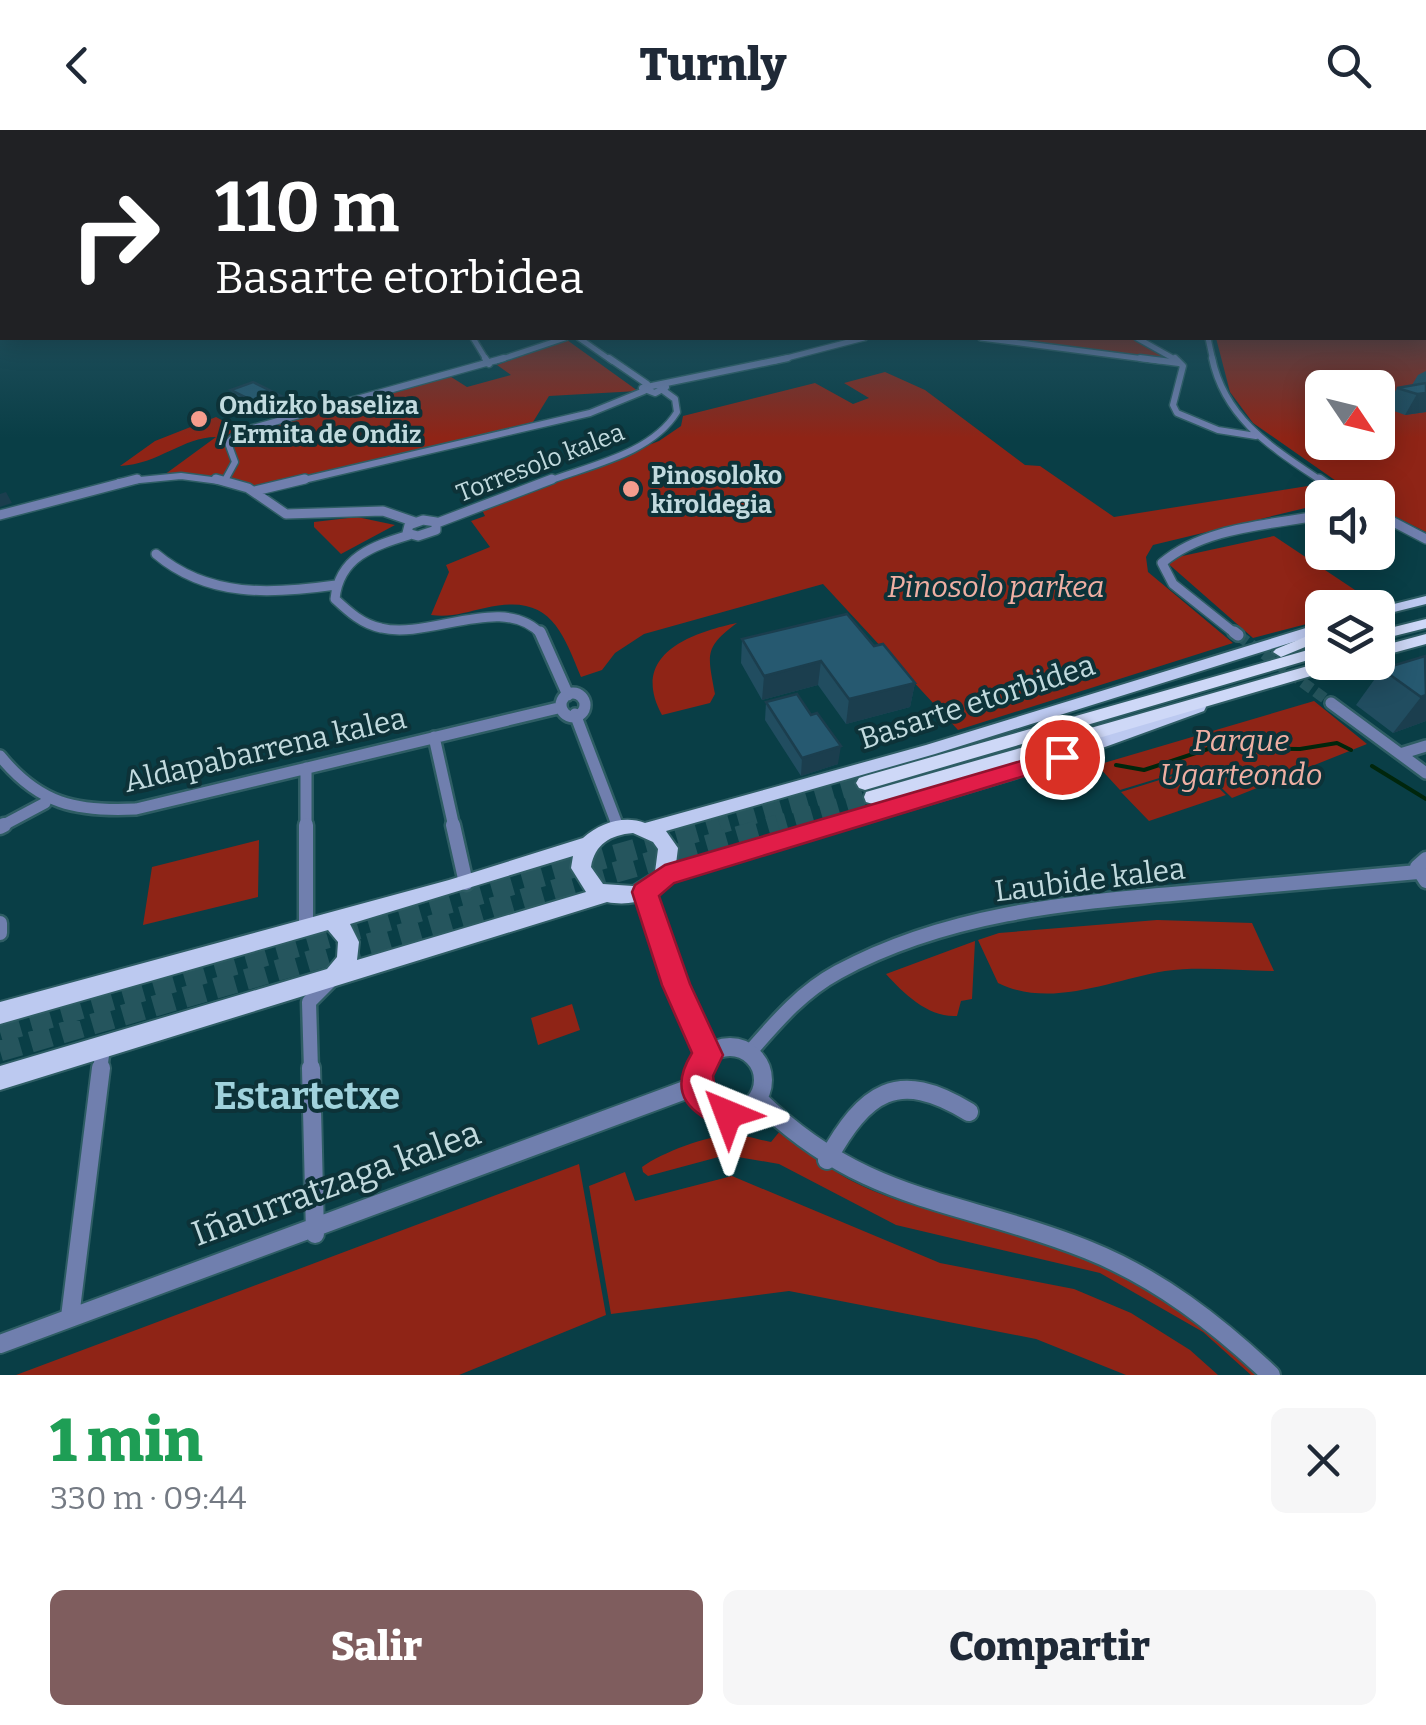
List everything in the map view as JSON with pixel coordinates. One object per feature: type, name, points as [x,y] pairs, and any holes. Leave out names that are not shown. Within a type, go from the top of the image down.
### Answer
[{"type":"highway","points":[[1395,631],[1426,622]]},
{"type":"highway","points":[[1395,647],[1426,639]]},
{"type":"highway","points":[[1174,694],[1305,643]]},
{"type":"highway","points":[[1395,657],[1426,650]]},
{"type":"highway","points":[[1305,656],[869,790],[1305,672]]},
{"type":"highway","points":[[1278,680],[1305,675]]},
{"type":"main road","points":[[1395,608],[1426,600]]},
{"type":"main road","name":"Basarte etorbidea","points":[[648,830],[928,750],[1305,633]]},
{"type":"main road","points":[[0,1078],[298,997],[331,979],[606,894],[628,897],[645,892],[665,875],[1120,738],[1228,695]]},
{"type":"main road","points":[[0,1013],[466,883],[588,844],[618,827],[648,830],[668,848],[665,875]]},
{"type":"main road","points":[[588,844],[581,868],[586,880],[606,894]]},
{"type":"main road","points":[[331,979],[346,962],[351,945],[344,930],[332,922]]},
{"type":"street","points":[[474,340],[489,364]]},
{"type":"street","points":[[224,482],[235,462],[230,438],[238,432],[339,401],[489,364],[559,340]]},
{"type":"street","name":"Torresolo kalea","points":[[583,340],[646,388]]},
{"type":"street","points":[[0,516],[66,493],[135,480],[224,482],[255,491],[590,413],[646,388],[664,388],[858,340]]},
{"type":"street","points":[[997,340],[1180,363]]},
{"type":"street","points":[[1142,340],[1163,348],[1180,363],[1184,373],[1173,405],[1177,413],[1218,430],[1256,436]]},
{"type":"street","points":[[1208,340],[1222,396],[1256,436],[1321,480]]},
{"type":"street","name":"Torresolo kalea","points":[[436,523],[645,444],[667,428],[678,412],[678,404],[664,388]]},
{"type":"street","points":[[255,491],[268,506],[287,514],[364,509],[387,511],[415,522],[436,523],[429,534],[409,534],[363,552],[340,570],[335,598],[344,609],[375,626],[428,629],[508,618],[536,627],[568,696]]},
{"type":"street","points":[[1238,634],[1173,584],[1162,562],[1169,554],[1197,542],[1305,519]]},
{"type":"street","points":[[409,534],[406,527],[415,522]]},
{"type":"street","points":[[1395,523],[1426,539]]},
{"type":"street","points":[[156,554],[188,577],[229,588],[272,591],[336,585]]},
{"type":"street","points":[[568,696],[587,701],[586,708],[575,714],[558,708],[568,696]]},
{"type":"street","points":[[1330,703],[1426,773]]},
{"type":"street","name":"Aldapabarrena kalea","points":[[45,802],[94,810],[136,808],[558,708]]},
{"type":"street","points":[[575,714],[618,827]]},
{"type":"street","points":[[434,737],[466,883]]},
{"type":"street","points":[[1400,754],[1426,746]]},
{"type":"street","points":[[0,756],[28,790],[45,802],[0,827]]},
{"type":"street","points":[[306,768],[306,928]]},
{"type":"street","name":"Laubide kalea","points":[[748,1053],[790,1005],[838,972],[924,936],[992,915],[1070,903],[1423,871]]},
{"type":"street","points":[[645,892],[672,974],[708,1055]]},
{"type":"street","points":[[0,923],[0,933]]},
{"type":"street","points":[[298,997],[315,1229]]},
{"type":"street","points":[[728,1047],[748,1053],[764,1079],[758,1099],[740,1112],[728,1114],[707,1105],[696,1086],[696,1074],[708,1055],[728,1047]]},
{"type":"street","points":[[70,1318],[103,1048]]},
{"type":"street","name":"Iñaurratzaga kalea","points":[[0,1344],[696,1086]]},
{"type":"street","points":[[827,1160],[847,1120],[868,1098],[898,1090],[938,1089],[969,1112]]},
{"type":"street","points":[[758,1099],[781,1125],[827,1160],[918,1201],[1060,1239],[1112,1259],[1206,1317],[1271,1375]]},
{"type":"green space","points":[[567,340],[638,391],[549,396],[533,422],[268,491],[227,478],[164,475],[216,437],[193,441],[147,461],[120,466],[155,441],[216,417],[238,429],[224,437],[339,401],[448,375],[467,387],[511,375],[497,365]]},
{"type":"green space","points":[[1011,340],[1137,340],[1169,355],[1169,360]]},
{"type":"green space","points":[[1217,340],[1426,340],[1426,532],[1395,516],[1395,480],[1335,480],[1306,460],[1395,460],[1395,370],[1305,370],[1305,459],[1253,423],[1230,392]]},
{"type":"green space","name":"Pinosolo parkea","points":[[885,372],[925,390],[1025,465],[1040,466],[1114,517],[1305,486],[1305,508],[1153,545],[1146,557],[1148,572],[1233,643],[958,730],[823,584],[644,634],[615,653],[602,670],[581,677],[559,630],[538,610],[507,605],[431,615],[449,572],[446,565],[490,547],[471,521],[485,516],[482,510],[659,441],[681,426],[683,416],[815,383],[853,404],[869,398],[844,383]]},
{"type":"green space","points":[[357,517],[395,525],[341,554],[314,527],[314,522]]},
{"type":"green space","points":[[1274,536],[1305,557],[1305,570],[1325,570],[1355,590],[1305,590],[1305,624],[1253,638],[1164,560]]},
{"type":"green space","points":[[737,623],[713,646],[715,694],[710,703],[662,715],[653,677],[659,662],[684,641]]},
{"type":"green space","name":"Parque Ugarteondo","points":[[1314,701],[1367,744],[1232,798],[1199,766],[1120,790],[1097,765]]},
{"type":"green space","points":[[1198,768],[1226,795],[1149,821],[1121,792]]},
{"type":"green space","points":[[259,840],[258,897],[143,925],[152,867]]},
{"type":"green space","points":[[1157,920],[1252,923],[1274,971],[1165,971],[1081,990],[1039,993],[998,983],[978,940],[999,933]]},
{"type":"green space","points":[[975,941],[972,999],[961,1001],[957,1016],[927,1009],[886,974]]},
{"type":"green space","points":[[572,1004],[580,1030],[538,1045],[531,1018]]},
{"type":"green space","points":[[780,1131],[839,1174],[873,1191],[1059,1245],[1116,1269],[1193,1317],[1264,1375],[1251,1375],[1203,1332],[1100,1273],[896,1225],[779,1164],[726,1155],[648,1176],[643,1172],[642,1167],[651,1161],[698,1142],[737,1135],[771,1142]]},
{"type":"green space","points":[[579,1164],[606,1315],[459,1375],[16,1375]]},
{"type":"green space","points":[[625,1172],[635,1201],[732,1176],[940,1263],[1074,1289],[1131,1313],[1190,1350],[1218,1375],[1126,1375],[1036,1339],[789,1291],[611,1314],[589,1186]]},
{"type":"building","points":[[253,382],[281,396],[257,403],[231,390]]},
{"type":"building","points":[[1426,383],[1426,393],[1397,388]]},
{"type":"building","points":[[847,614],[874,646],[883,644],[915,683],[849,699],[821,661],[764,676],[742,639]]},
{"type":"building","points":[[1425,656],[1426,695],[1421,697],[1395,678],[1395,665]]},
{"type":"building","points":[[797,694],[841,746],[802,758],[766,702]]},
{"type":"waterway","points":[[1116,765],[1144,770],[1211,748],[1300,749],[1337,743],[1351,750]]},
{"type":"waterway","points":[[1372,766],[1426,799]]},
{"type":"tunnel","points":[[1238,635],[1331,703]]},
{"type":"tunnel","points":[[712,827],[865,783]]},
{"type":"tunnel","points":[[769,827],[873,797]]},
{"type":"tunnel","points":[[0,1032],[720,825]]},
{"type":"tunnel","points":[[0,1051],[778,825]]},
{"type":"place","name":"Ondizko baseliza / Ermita de Ondiz","points":[[199,419]]},
{"type":"place","name":"Pinosoloko kiroldegia","points":[[631,489]]},
{"type":"district","name":"Estartetxe","points":[[307,1096]]},
{"type":"route","points":[[728,1114],[707,1105],[696,1086],[696,1074],[708,1055],[676,985],[645,892],[665,875],[1062,757]]}]
